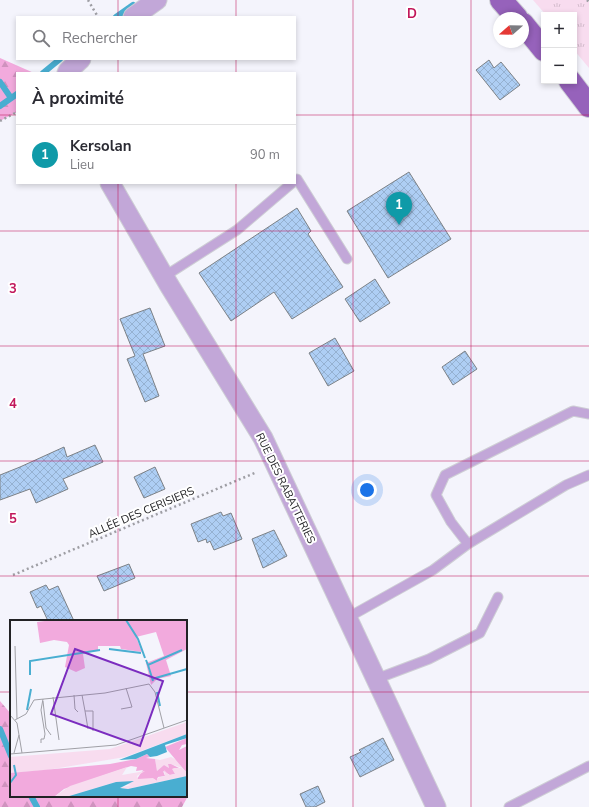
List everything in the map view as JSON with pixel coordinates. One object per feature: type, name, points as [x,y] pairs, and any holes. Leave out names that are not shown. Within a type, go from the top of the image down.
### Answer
[{"type":"main road","points":[[501,0],[512,12]]},
{"type":"main road","points":[[529,31],[542,48]]},
{"type":"main road","points":[[572,84],[589,106]]},
{"type":"street","points":[[134,16],[157,0]]},
{"type":"street","points":[[67,72],[80,60]]},
{"type":"street","name":"RUE DES RABATTERIES","points":[[111,184],[173,292],[263,438],[436,807]]},
{"type":"lane","points":[[296,180],[347,259]]},
{"type":"lane","points":[[165,276],[237,230],[291,184]]},
{"type":"lane","points":[[468,544],[451,522],[436,495],[445,475],[573,411],[589,414]]},
{"type":"lane","points":[[347,618],[433,570],[468,544],[566,485],[589,475]]},
{"type":"lane","points":[[376,679],[429,660],[480,633],[498,598]]},
{"type":"lane","points":[[509,807],[589,766]]},
{"type":"path","points":[[88,0],[97,16]]},
{"type":"path","points":[[0,121],[16,113]]},
{"type":"path","name":"ALLÉE DES CERISIERS","points":[[13,575],[276,464]]},
{"type":"green space","points":[[533,0],[589,0],[589,68],[577,54],[577,12],[543,12]]},
{"type":"green space","points":[[0,58],[32,72],[16,72],[16,113],[0,121]]},
{"type":"green space","points":[[0,701],[10,713],[10,797],[187,797],[187,788],[188,796],[182,807],[0,807]]},
{"type":"building","points":[[489,60],[494,68],[501,62],[520,85],[500,100],[476,70]]},
{"type":"building","points":[[409,172],[451,239],[388,278],[347,211]]},
{"type":"building","points":[[297,208],[311,231],[308,234],[343,287],[292,319],[274,292],[231,321],[199,273]]},
{"type":"building","points":[[375,279],[390,303],[360,322],[345,299]]},
{"type":"building","points":[[150,308],[165,346],[143,354],[159,396],[145,402],[127,359],[135,356],[120,319]]},
{"type":"building","points":[[335,338],[354,371],[328,386],[309,353]]},
{"type":"building","points":[[465,351],[477,369],[453,385],[442,367]]},
{"type":"building","points":[[95,445],[103,462],[63,479],[68,489],[36,503],[30,489],[0,500],[0,475],[64,447],[67,457]]},
{"type":"building","points":[[155,467],[165,489],[144,498],[134,477]]},
{"type":"building","points":[[221,512],[223,516],[231,513],[242,539],[214,550],[210,541],[207,543],[206,539],[198,542],[191,524]]},
{"type":"building","points":[[274,530],[287,556],[263,568],[252,539]]},
{"type":"building","points":[[129,564],[135,578],[104,591],[97,576]]},
{"type":"building","points":[[46,585],[49,590],[58,586],[74,620],[48,620],[41,606],[37,608],[30,592]]},
{"type":"building","points":[[383,738],[394,760],[360,777],[350,757],[361,752],[359,750]]},
{"type":"building","points":[[318,786],[325,802],[315,807],[306,807],[300,794]]},
{"type":"waterway","points":[[117,16],[133,5]]},
{"type":"waterway","points":[[44,72],[59,60]]},
{"type":"waterway","points":[[0,82],[11,98]]},
{"type":"waterway","points":[[0,106],[16,95]]},
{"type":"waterway","points":[[0,729],[10,754]]},
{"type":"waterway","points":[[32,797],[37,807]]},
{"type":"place","name":"Kersolan","points":[[399,225]]}]
